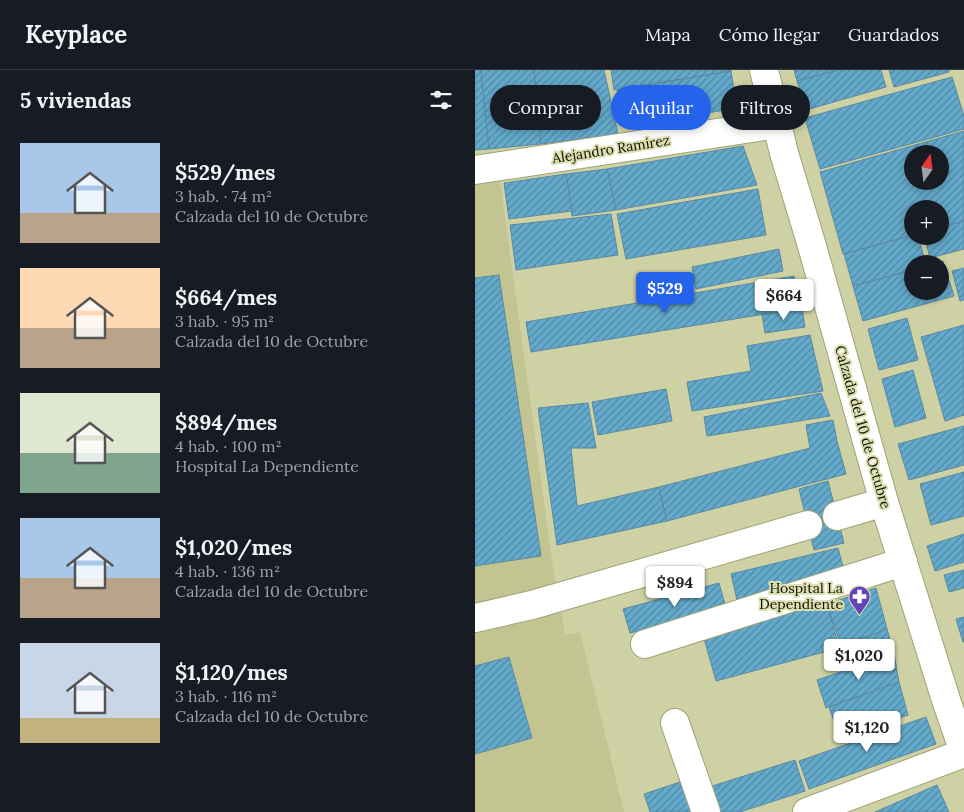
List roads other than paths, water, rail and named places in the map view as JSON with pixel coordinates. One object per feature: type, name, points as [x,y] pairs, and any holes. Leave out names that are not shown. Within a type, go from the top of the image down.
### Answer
[{"type":"main road","name":"Calzada del 10 de Octubre","points":[[763,70],[767,85]]},
{"type":"main road","name":"Alejandro Ramírez","points":[[475,170],[738,130]]},
{"type":"main road","name":"Calzada del 10 de Octubre","points":[[778,130],[884,502],[964,753]]},
{"type":"main road","points":[[837,516],[884,502]]},
{"type":"main road","points":[[475,618],[532,605],[808,525]]},
{"type":"main road","points":[[645,644],[903,562]]},
{"type":"main road","points":[[675,722],[706,812]]},
{"type":"main road","points":[[807,812],[964,753]]},
{"type":"place","name":"Hospital La Dependiente","points":[[859,615]]}]
